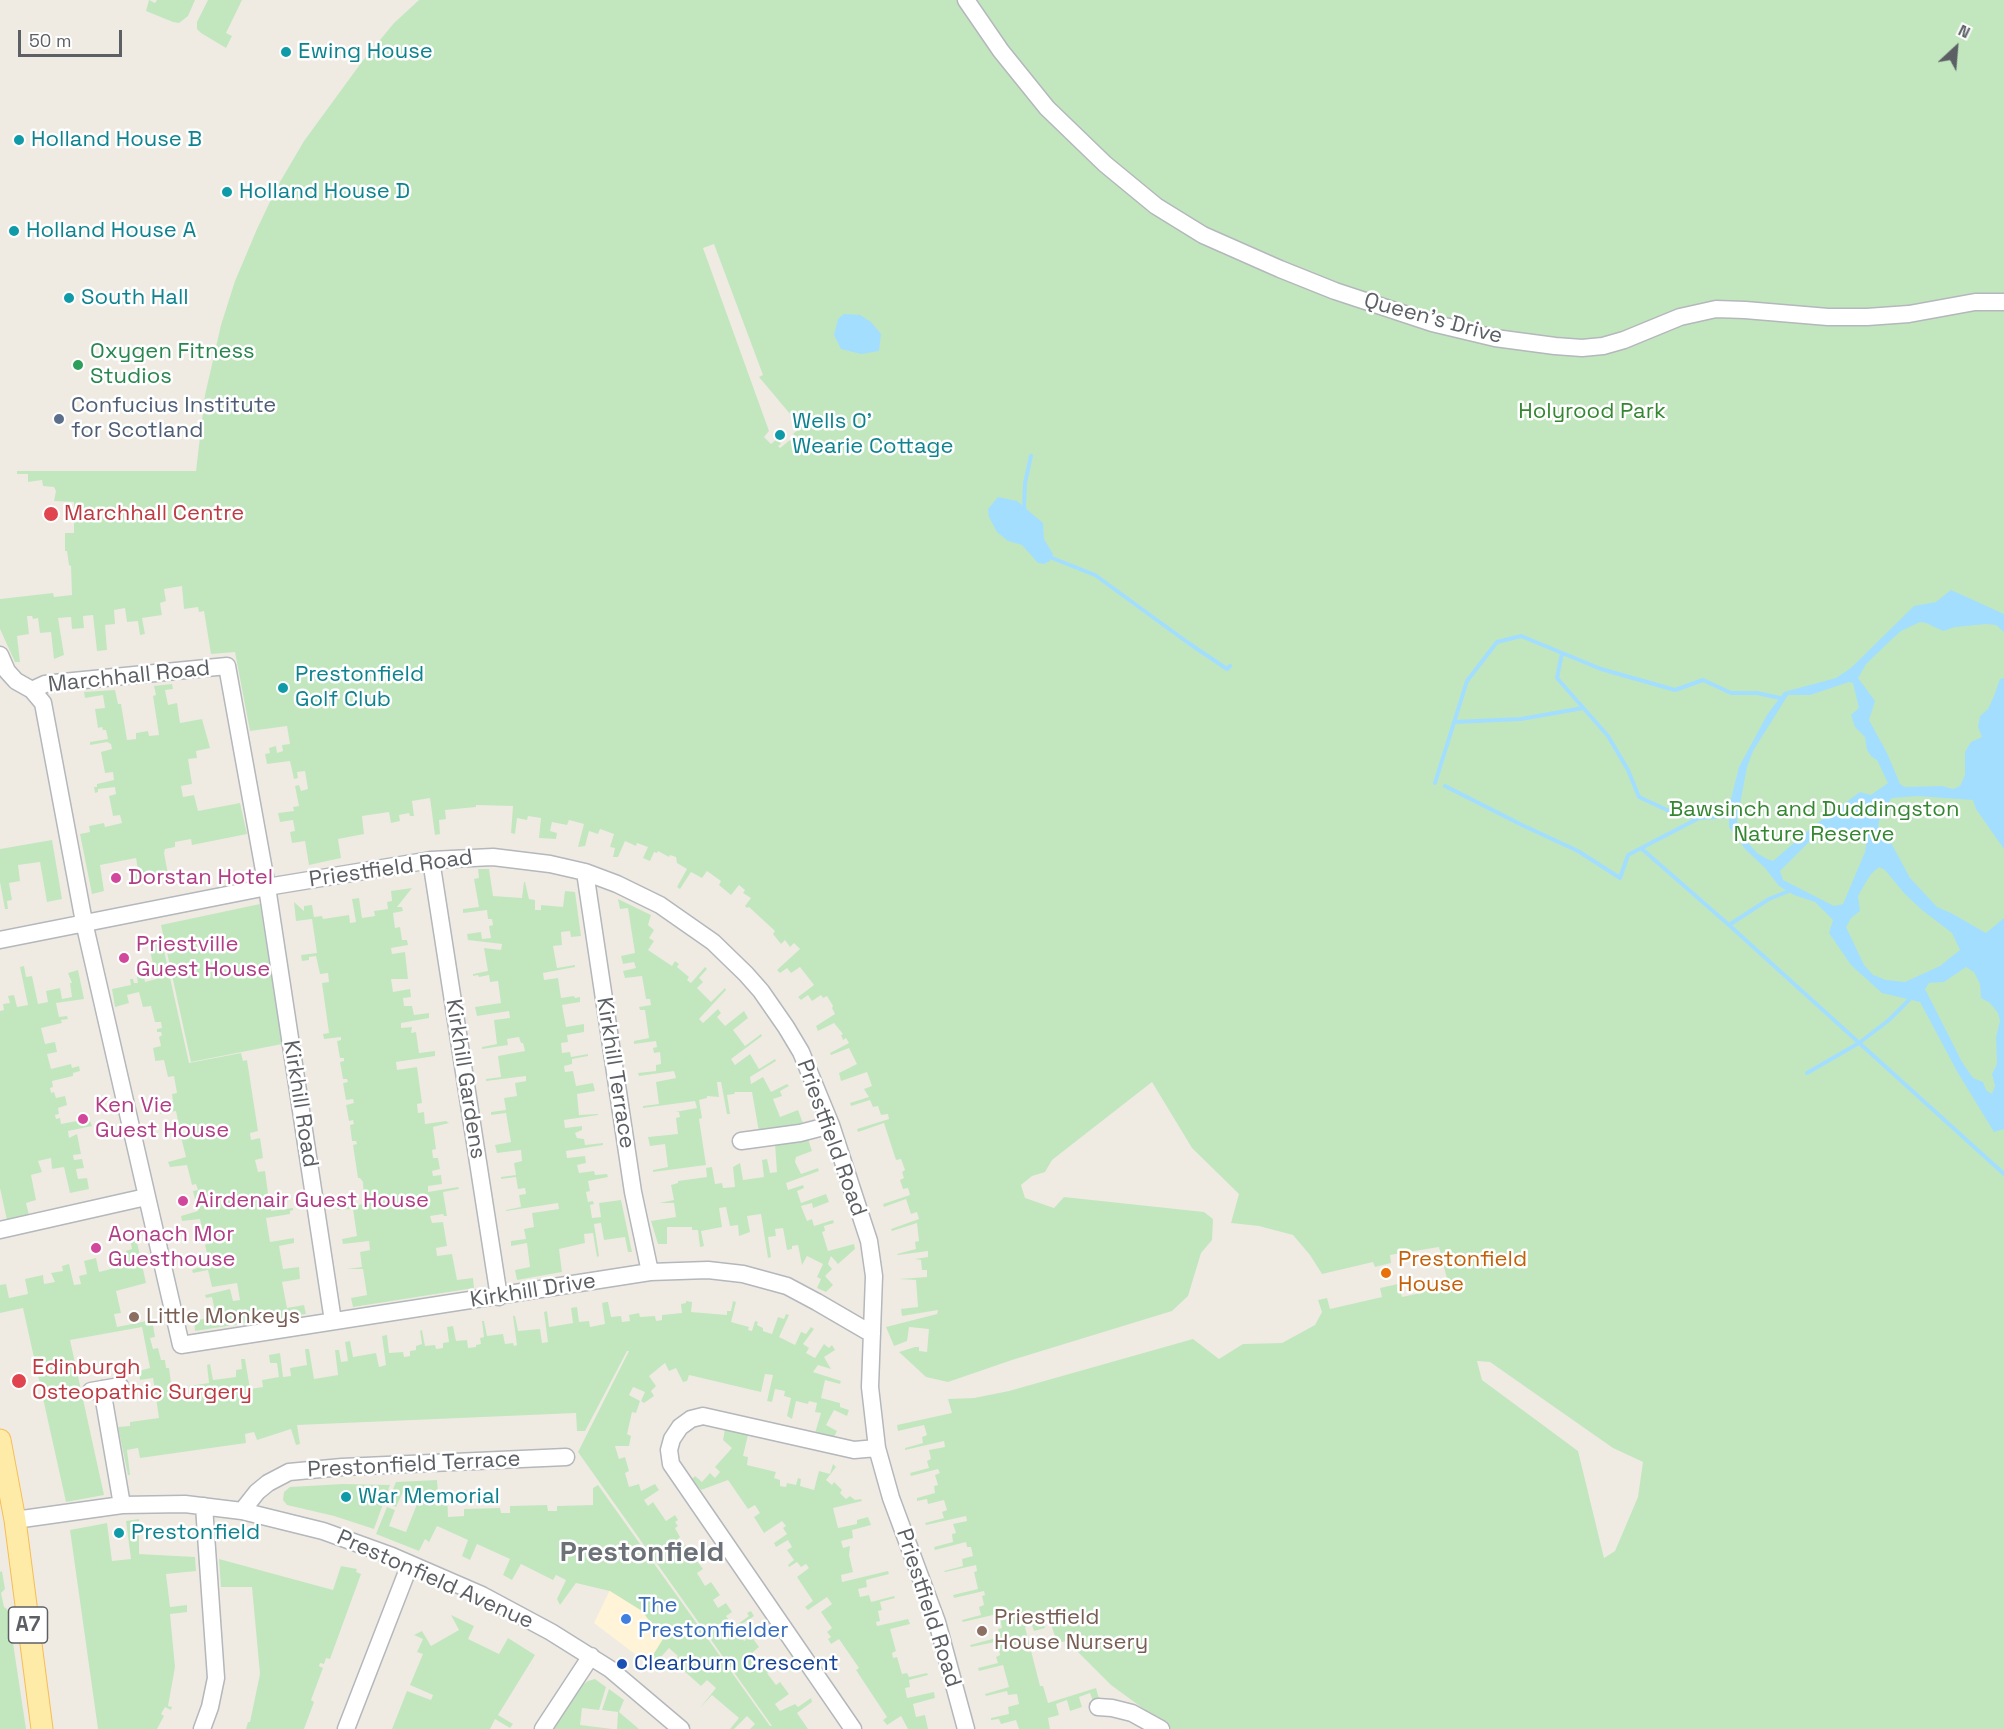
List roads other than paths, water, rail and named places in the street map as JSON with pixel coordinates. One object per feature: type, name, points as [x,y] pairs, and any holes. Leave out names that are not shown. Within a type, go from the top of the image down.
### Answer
[{"type":"main road","name":"A7","points":[[0,1440],[15,1520],[42,1729]]},
{"type":"street","name":"Queen's Drive","points":[[966,0],[1001,51],[1047,108],[1105,164],[1156,206],[1203,235],[1280,269],[1335,291],[1432,323],[1495,338],[1582,348],[1603,346],[1624,340],[1680,317],[1716,309],[1828,317],[1867,317],[1909,314],[1975,302],[2004,302]]},
{"type":"street","points":[[0,655],[7,671],[16,681],[32,690],[43,702],[84,922],[146,1197],[0,1230]]},
{"type":"street","name":"Marchhall Road","points":[[32,690],[45,684],[227,666]]},
{"type":"street","name":"Kirkhill Road","points":[[227,666],[267,887],[333,1321]]},
{"type":"street","name":"Priestfield Road","points":[[0,940],[267,887],[431,860],[474,857],[513,858],[585,872],[632,890],[677,915],[713,942],[746,974],[773,1007],[801,1052],[831,1125],[869,1241],[873,1261],[870,1387],[877,1448],[891,1498],[937,1622],[966,1729]]},
{"type":"street","name":"Kirkhill Gardens","points":[[431,860],[499,1297]]},
{"type":"street","name":"Kirkhill Terrace","points":[[585,872],[633,1192],[650,1272]]},
{"type":"street","points":[[741,1142],[800,1134],[831,1125]]},
{"type":"street","name":"Kirkhill Drive","points":[[146,1197],[181,1345],[650,1272],[708,1269],[762,1278],[804,1294],[872,1335]]},
{"type":"street","points":[[120,1386],[96,1390],[122,1505]]},
{"type":"street","points":[[853,1729],[671,1464],[669,1450],[672,1439],[680,1427],[691,1419],[703,1416],[854,1450],[877,1448]]},
{"type":"street","name":"Prestonfield Terrace","points":[[242,1511],[262,1487],[289,1472],[342,1467],[566,1457]]},
{"type":"street","name":"Prestonfield Avenue","points":[[15,1520],[122,1505],[162,1503],[242,1511],[322,1531],[371,1548],[482,1595],[551,1632],[625,1680],[681,1729]]},
{"type":"street","points":[[202,1729],[210,1707],[216,1678],[204,1506]]},
{"type":"street","points":[[346,1729],[411,1564]]},
{"type":"street","points":[[543,1729],[591,1656]]},
{"type":"street","points":[[1098,1707],[1127,1711],[1161,1729]]},
{"type":"water","points":[[844,314],[860,315],[871,322],[881,334],[879,351],[861,354],[841,349],[834,335],[838,319]]},
{"type":"water","points":[[998,497],[1017,501],[1043,523],[1044,539],[1053,554],[1050,561],[1044,564],[1038,563],[1022,545],[1008,541],[997,532],[989,517],[988,509]]},
{"type":"water","points":[[1951,590],[2004,614],[2004,632],[1996,625],[1986,624],[1955,627],[1943,631],[1920,622],[1901,631],[1892,639],[1866,664],[1858,678],[1875,701],[1869,720],[1887,753],[1900,784],[1905,787],[1942,786],[1953,789],[1960,786],[1965,775],[1965,752],[1971,742],[1982,737],[1978,727],[1980,716],[1988,709],[2000,679],[2004,678],[2004,849],[1976,809],[1973,800],[1917,796],[1892,798],[1882,810],[1878,826],[1889,839],[1910,878],[1937,907],[1986,933],[2004,918],[2004,1129],[1994,1132],[1958,1073],[1920,1002],[1882,993],[1851,965],[1829,933],[1833,920],[1815,902],[1794,895],[1779,886],[1765,868],[1745,849],[1729,827],[1729,807],[1739,767],[1767,715],[1784,692],[1836,678],[1851,668],[1914,606],[1936,602]],"holes":[[[1849,682],[1853,683],[1859,708],[1851,715],[1855,727],[1865,737],[1867,750],[1877,760],[1888,783],[1871,795],[1860,792],[1816,824],[1773,861],[1757,853],[1738,828],[1737,820],[1747,767],[1753,751],[1788,695],[1810,695]],[[1824,827],[1831,834],[1840,836],[1853,832],[1862,833],[1867,839],[1865,852],[1843,904],[1834,906],[1783,880],[1780,871]],[[1879,867],[1885,870],[1922,910],[1952,933],[1960,950],[1940,966],[1905,982],[1886,980],[1873,975],[1864,965],[1846,927],[1851,918],[1860,911],[1858,896],[1871,874]],[[1966,967],[1974,972],[1980,984],[1981,998],[1990,1003],[1998,1013],[2000,1021],[1996,1037],[1997,1064],[1992,1074],[1995,1086],[1992,1094],[1986,1090],[1983,1082],[1973,1078],[1962,1062],[1925,989],[1929,983],[1944,982]]]},
{"type":"waterway","points":[[1024,508],[1025,483],[1031,456]]},
{"type":"waterway","points":[[1052,558],[1095,575],[1227,669],[1230,666]]},
{"type":"waterway","points":[[1435,783],[1467,681],[1497,642],[1521,636],[1601,669],[1675,690],[1703,680],[1731,693],[1757,693],[1780,698]]},
{"type":"waterway","points":[[1562,653],[1557,678],[1608,736],[1628,770],[1639,797],[1667,810],[1697,818]]},
{"type":"waterway","points":[[1454,722],[1521,719],[1583,708]]},
{"type":"waterway","points":[[1445,786],[1578,851],[1620,878],[1628,855],[1699,818],[1729,816]]},
{"type":"waterway","points":[[1642,849],[2004,1174]]},
{"type":"waterway","points":[[1729,925],[1769,899],[1789,891]]},
{"type":"waterway","points":[[1807,1073],[1859,1043],[1889,1020],[1909,1000]]},
{"type":"place","name":"Ewing House","points":[[286,52]]},
{"type":"place","name":"Holland House B","points":[[19,140]]},
{"type":"place","name":"Holland House D","points":[[227,192]]},
{"type":"place","name":"Holland House A","points":[[14,231]]},
{"type":"place","name":"South Hall","points":[[69,298]]},
{"type":"place","name":"Oxygen Fitness Studios","points":[[78,365]]},
{"type":"place","name":"Confucius Institute for Scotland","points":[[59,419]]},
{"type":"place","name":"Wells O' Wearie Cottage","points":[[780,435]]},
{"type":"place","name":"Marchhall Centre","points":[[51,514]]},
{"type":"place","name":"Prestonfield Golf Club","points":[[283,688]]},
{"type":"place","name":"Dorstan Hotel","points":[[116,878]]},
{"type":"place","name":"Priestville Guest House","points":[[124,958]]},
{"type":"place","name":"Ken Vie Guest House","points":[[83,1119]]},
{"type":"place","name":"Airdenair Guest House","points":[[183,1201]]},
{"type":"place","name":"Aonach Mor Guesthouse","points":[[96,1248]]},
{"type":"place","name":"Prestonfield House","points":[[1386,1273]]},
{"type":"place","name":"Little Monkeys","points":[[134,1317]]},
{"type":"place","name":"Edinburgh Osteopathic Surgery","points":[[19,1381]]},
{"type":"place","name":"War Memorial","points":[[346,1497]]},
{"type":"place","name":"Prestonfield","points":[[119,1533]]},
{"type":"place","name":"The Prestonfielder","points":[[626,1619]]},
{"type":"place","name":"Priestfield House Nursery","points":[[982,1631]]},
{"type":"place","name":"Clearburn Crescent","points":[[622,1664]]},
{"type":"district","name":"Prestonfield","points":[[642,1553]]},
{"type":"park label","name":"Holyrood Park","points":[[1592,412]]},
{"type":"park label","name":"Bawsinch and Duddingston Nature Reserve","points":[[1814,822]]}]
